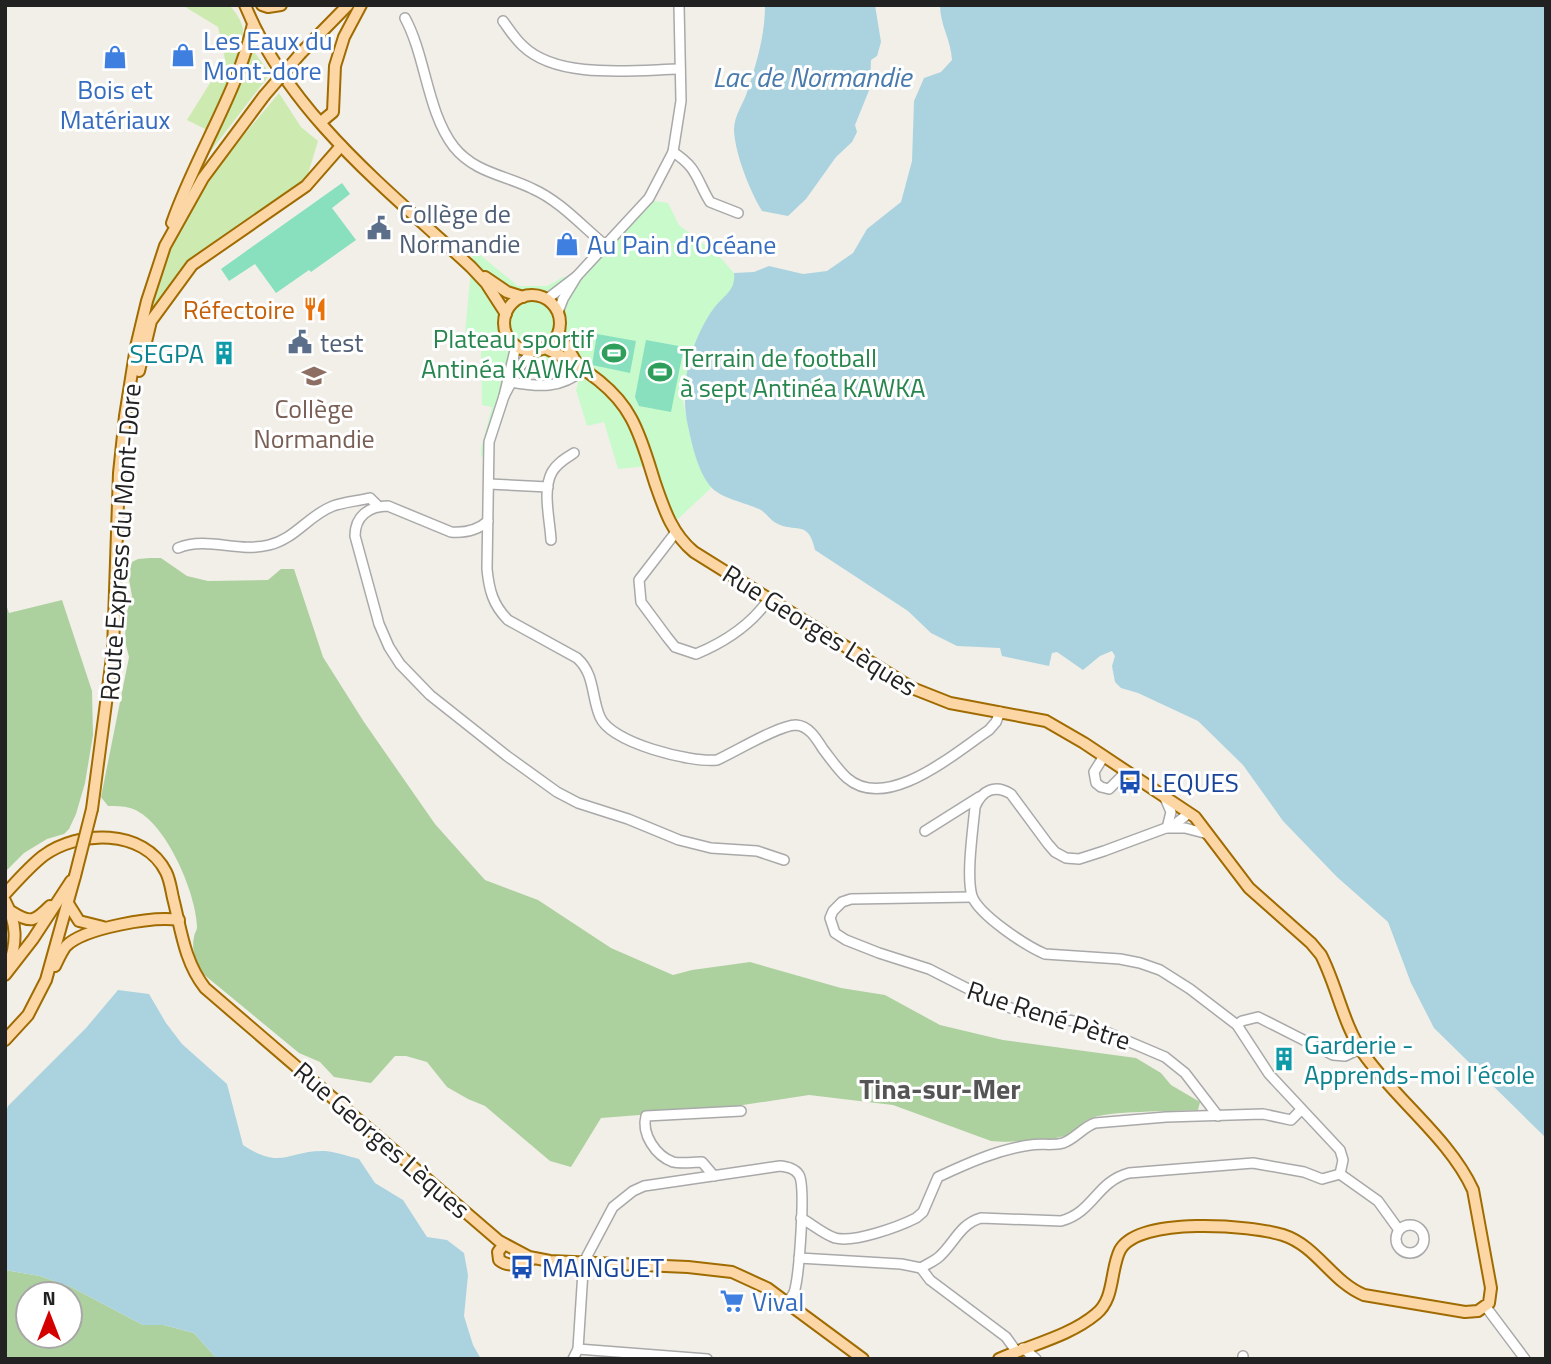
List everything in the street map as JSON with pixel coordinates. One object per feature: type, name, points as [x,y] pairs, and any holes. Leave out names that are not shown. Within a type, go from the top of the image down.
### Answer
[{"type":"main road","points":[[262,5],[281,5]]},
{"type":"main road","name":"Route Express du Mont-Dore","points":[[75,876],[92,809],[111,676],[125,416],[141,324],[154,275],[165,246],[203,178],[264,96],[348,5]]},
{"type":"main road","points":[[321,122],[333,113],[335,66],[344,37],[361,5]]},
{"type":"main road","points":[[244,6],[291,88],[341,146],[471,267],[486,283],[506,314]]},
{"type":"main road","points":[[165,246],[183,191],[241,65],[253,24]]},
{"type":"main road","points":[[117,558],[136,386],[151,321],[192,265],[306,186],[341,146]]},
{"type":"main road","points":[[471,267],[507,292],[523,297]]},
{"type":"main road","points":[[531,295],[547,299],[558,312],[561,326],[559,333],[545,348],[532,351],[516,346],[506,331],[506,314],[512,303],[531,295]]},
{"type":"main road","name":"Rue Georges Lèques","points":[[559,333],[581,369]]},
{"type":"main road","name":"Rue Georges Lèques","points":[[545,348],[581,369],[612,392],[631,418],[663,506],[676,532],[694,552],[923,694],[950,703],[1046,721],[1189,813],[1249,888],[1321,955],[1360,1049],[1438,1139],[1467,1178],[1473,1191],[1490,1288],[1490,1299],[1486,1307]]},
{"type":"main road","name":"Rue Georges Lèques","points":[[5,894],[43,856],[86,839],[104,836],[133,843],[146,850],[167,874],[191,967],[205,988],[504,1244],[534,1258],[732,1272],[756,1282],[863,1359]]},
{"type":"main road","points":[[5,974],[33,940],[75,876]]},
{"type":"main road","points":[[46,980],[75,876]]},
{"type":"main road","points":[[5,901],[12,912],[22,919],[37,919],[60,897]]},
{"type":"main road","points":[[69,905],[79,921],[106,927]]},
{"type":"main road","points":[[5,974],[15,943],[12,912]]},
{"type":"main road","points":[[5,1040],[28,1015],[66,947],[81,936],[106,927],[177,915]]},
{"type":"main road","points":[[999,1359],[1060,1334],[1096,1314],[1105,1303],[1119,1252],[1126,1242],[1152,1232],[1199,1225],[1258,1230],[1290,1238],[1311,1251],[1353,1290],[1364,1295],[1465,1312],[1486,1307]]},
{"type":"main road","points":[[504,1244],[498,1254],[503,1264],[519,1264],[534,1258]]},
{"type":"street","points":[[558,312],[577,276],[649,198],[673,152],[681,101],[679,5]]},
{"type":"street","points":[[405,18],[413,32],[442,125],[454,146],[469,163],[489,173],[531,187],[552,200],[604,245]]},
{"type":"street","points":[[503,20],[523,47],[550,63],[566,68],[680,69]]},
{"type":"street","points":[[673,152],[693,168],[710,202],[738,213]]},
{"type":"street","points":[[547,299],[577,276]]},
{"type":"street","points":[[516,346],[489,442],[488,585],[499,611],[519,627],[585,665],[590,674],[600,717],[606,726],[622,737],[708,761],[717,760],[782,728],[800,726],[811,732],[848,779],[862,785],[887,789],[909,782],[989,730],[1000,712]]},
{"type":"street","points":[[504,396],[532,351]]},
{"type":"street","points":[[511,382],[529,385],[553,384],[569,381],[581,369]]},
{"type":"street","points":[[551,540],[548,487],[551,473],[558,464],[574,453]]},
{"type":"street","points":[[489,484],[548,487]]},
{"type":"street","points":[[178,548],[191,542],[232,547],[264,547],[282,542],[333,506],[370,498],[378,506]]},
{"type":"street","points":[[488,522],[462,532],[451,531],[398,508],[378,506],[364,512],[355,527],[355,536],[368,586],[389,647],[400,664],[430,695],[507,756],[557,792],[578,803],[628,819],[679,840],[711,848],[757,850],[784,860]]},
{"type":"street","points":[[676,532],[639,580],[642,602],[675,648],[696,654],[707,649],[748,625],[769,599]]},
{"type":"street","points":[[1104,756],[1094,772],[1096,783],[1101,787],[1109,789],[1126,772]]},
{"type":"street","points":[[925,831],[995,788],[1003,789],[1011,794],[1055,852],[1066,858],[1079,859],[1167,828],[1189,813]]},
{"type":"street","points":[[979,797],[975,807],[971,863],[972,897],[989,917],[1035,950],[1053,956],[1119,959],[1160,970],[1190,989],[1237,1025],[1269,1074],[1340,1150],[1343,1160],[1339,1174]]},
{"type":"street","points":[[1164,797],[1171,813],[1167,828]]},
{"type":"street","points":[[1167,828],[1185,828],[1208,834]]},
{"type":"street","name":"Rue René Pètre","points":[[972,897],[851,899],[836,907],[830,918],[835,933],[846,940],[929,969],[965,990],[1021,1012],[1084,1023],[1165,1057],[1185,1073],[1218,1116]]},
{"type":"street","points":[[1237,1025],[1258,1017],[1333,1055],[1349,1055],[1360,1049]]},
{"type":"street","points":[[801,1218],[823,1233],[835,1238],[850,1239],[916,1218],[923,1212],[938,1177],[996,1152],[1068,1141],[1095,1123],[1166,1117],[1263,1114],[1291,1120],[1301,1110]]},
{"type":"street","points":[[714,1176],[702,1162],[675,1162],[659,1154],[649,1139],[644,1121],[646,1116],[741,1111]]},
{"type":"street","points":[[921,1268],[939,1257],[971,1220],[1061,1220],[1072,1217],[1089,1205],[1107,1183],[1115,1177],[1129,1173],[1253,1163],[1304,1172],[1322,1179],[1339,1174]]},
{"type":"street","points":[[573,1359],[578,1349],[585,1263],[613,1207],[644,1186],[780,1166],[793,1169],[800,1177],[801,1218],[795,1291],[787,1303]]},
{"type":"street","points":[[1339,1174],[1378,1201],[1399,1230]]},
{"type":"street","points":[[799,1258],[901,1264],[921,1268],[930,1280],[1020,1350],[1036,1359]]},
{"type":"street","points":[[1486,1307],[1525,1359]]},
{"type":"street","points":[[578,1349],[707,1359]]},
{"type":"green space","points":[[182,5],[229,5],[238,16],[243,29],[236,68],[207,130],[187,120],[225,59],[218,27]]},
{"type":"green space","points":[[253,50],[270,74],[210,152],[208,150],[249,52]]},
{"type":"green space","points":[[279,93],[301,127],[318,141],[308,174],[294,191],[194,258],[149,312],[162,265],[190,212],[223,160]]},
{"type":"green space","points":[[342,183],[350,194],[332,208],[356,240],[276,293],[255,264],[229,281],[221,269]]},
{"type":"green space","points":[[647,200],[668,203],[679,225],[719,256],[734,273],[735,280],[731,291],[714,308],[683,401],[692,444],[711,488],[671,523],[647,466],[618,469],[604,422],[587,426],[576,390],[582,370],[569,368],[509,376],[489,442],[481,458],[481,448],[492,407],[482,405],[481,342],[465,333],[473,249],[518,286],[547,286],[563,277],[577,276]]},
{"type":"green space","name":"Plateau sportif Antinéa KAWKA","points":[[597,334],[636,341],[630,373],[592,365]]},
{"type":"green space","name":"Terrain de football à sept Antinéa KAWKA","points":[[646,340],[684,347],[671,412],[639,406],[635,397]]},
{"type":"green space","points":[[161,558],[187,576],[208,581],[268,580],[281,569],[294,569],[323,657],[364,722],[435,824],[485,880],[538,900],[611,948],[673,975],[750,962],[841,988],[885,995],[940,1025],[1003,1040],[1136,1058],[1161,1073],[1171,1085],[1200,1102],[1198,1110],[1098,1116],[1084,1122],[1065,1136],[999,1142],[893,1105],[809,1095],[717,1109],[601,1118],[571,1167],[550,1161],[485,1106],[447,1087],[427,1062],[395,1056],[371,1083],[334,1077],[320,1062],[299,1053],[202,973],[194,951],[197,926],[195,912],[185,877],[176,858],[155,826],[143,815],[127,807],[108,806],[101,797],[129,657],[125,641],[126,615],[132,596],[128,574],[132,562],[138,559]]},
{"type":"green space","points":[[62,600],[92,691],[93,735],[85,783],[69,829],[24,853],[5,872],[5,602],[9,613]]},
{"type":"green space","points":[[5,1270],[51,1280],[14,1280],[14,1350],[84,1350],[84,1294],[143,1325],[164,1325],[194,1333],[217,1359],[5,1359]]},
{"type":"water","name":"Lac de Normandie","points":[[765,5],[875,5],[881,42],[877,56],[871,60],[870,88],[855,125],[857,132],[852,142],[836,157],[806,199],[788,216],[762,211],[744,172],[735,140],[736,119],[760,48]]},
{"type":"water","points":[[940,5],[1546,5],[1546,1138],[1434,1028],[1411,983],[1388,922],[1337,877],[1283,821],[1243,765],[1198,721],[1138,693],[1121,688],[1115,682],[1112,666],[1115,656],[1112,651],[1100,656],[1083,670],[1057,652],[1052,653],[1049,666],[1002,656],[1000,648],[957,646],[931,633],[908,611],[815,550],[805,530],[783,526],[759,509],[720,494],[702,474],[690,433],[685,396],[693,350],[706,321],[731,289],[734,273],[754,272],[769,266],[803,274],[827,271],[853,253],[867,229],[901,202],[912,161],[914,101],[924,78],[941,72],[952,60]]},
{"type":"water","points":[[118,990],[149,994],[182,1044],[227,1084],[243,1145],[267,1157],[325,1151],[359,1159],[375,1183],[403,1200],[427,1237],[447,1240],[464,1253],[468,1275],[464,1316],[473,1345],[481,1359],[217,1359],[194,1333],[164,1325],[143,1325],[84,1294],[84,1280],[51,1280],[5,1270],[5,1115],[8,1106],[86,1028]]},
{"type":"place","name":"Les Eaux du Mont-dore","points":[[183,55]]},
{"type":"place","name":"Bois et Matériaux","points":[[115,57]]},
{"type":"place","name":"Collège de Normandie","points":[[379,228]]},
{"type":"place","name":"Au Pain d'Océane","points":[[567,244]]},
{"type":"place","name":"Réfectoire","points":[[315,309]]},
{"type":"place","name":"test","points":[[300,342]]},
{"type":"place","name":"SEGPA","points":[[224,353]]},
{"type":"place","name":"Plateau sportif Antinéa KAWKA","points":[[614,353]]},
{"type":"place","name":"Terrain de football à sept Antinéa KAWKA","points":[[660,372]]},
{"type":"place","name":"Collège Normandie","points":[[314,376]]},
{"type":"place","name":"LEQUES","points":[[1130,782]]},
{"type":"place","name":"Garderie - Apprends-moi l'école","points":[[1284,1059]]},
{"type":"place","name":"MAINGUET","points":[[522,1267]]},
{"type":"place","name":"Vival","points":[[732,1301]]},
{"type":"district","name":"Tina-sur-Mer","points":[[940,1088]]}]
